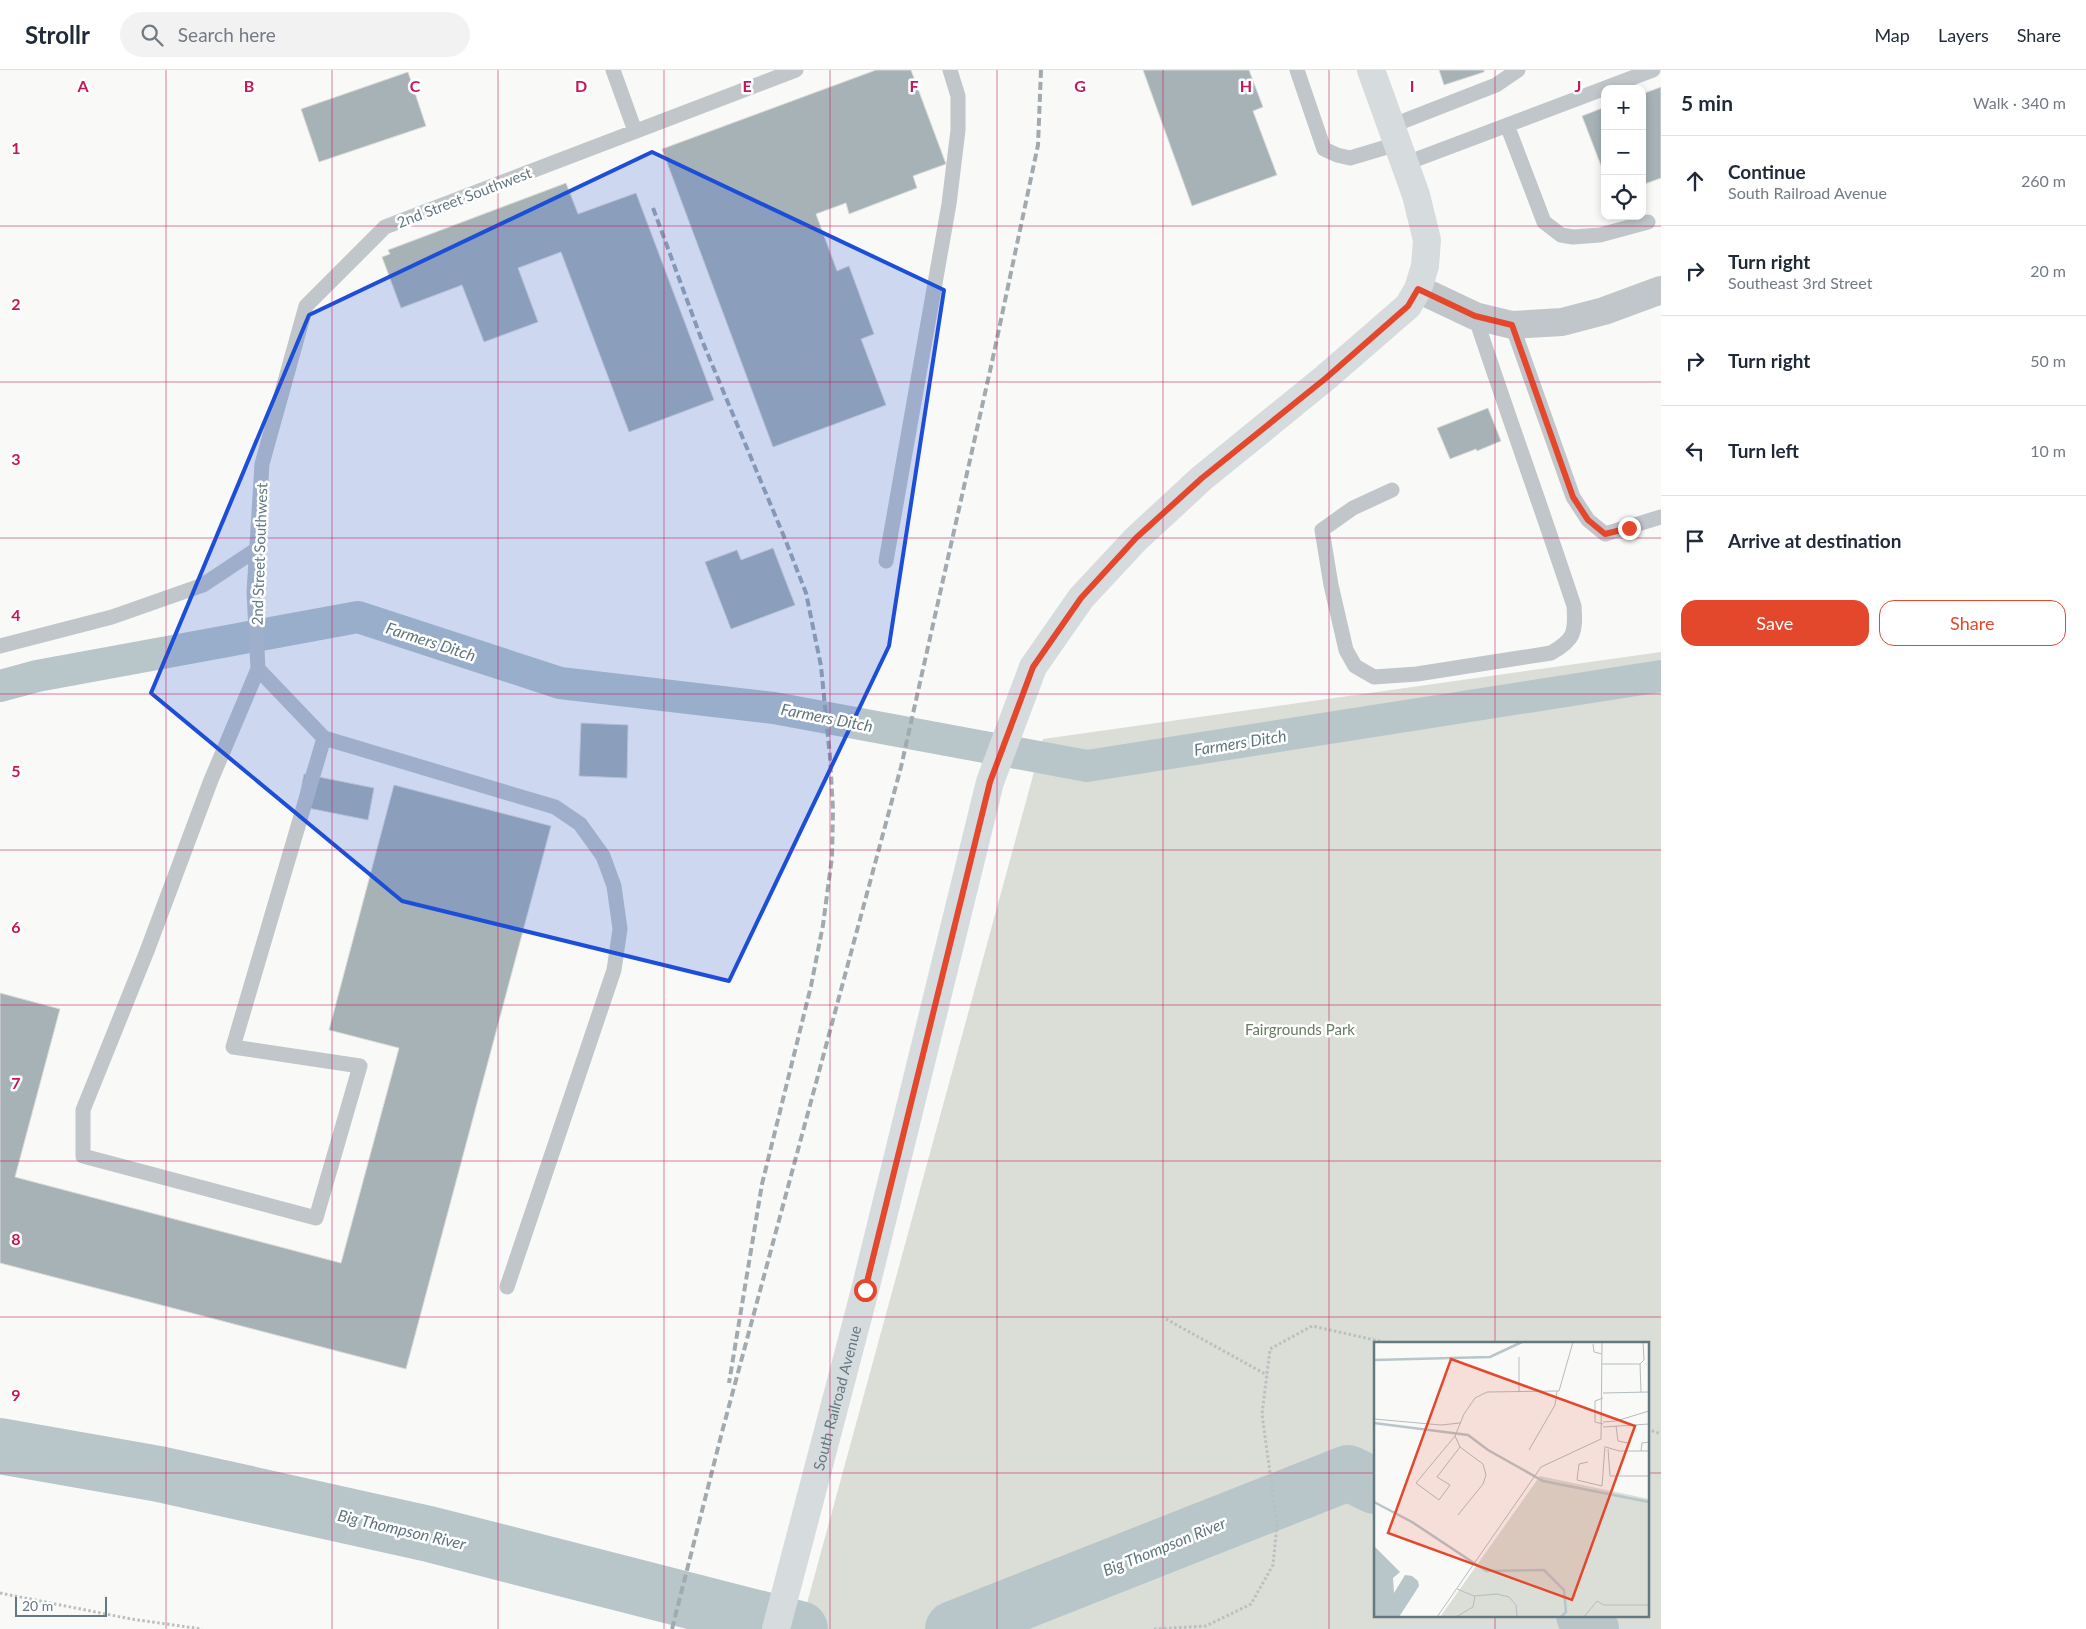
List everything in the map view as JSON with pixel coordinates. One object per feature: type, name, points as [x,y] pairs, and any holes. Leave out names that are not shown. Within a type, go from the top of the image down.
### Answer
[{"type":"street","name":"South Railroad Avenue","points":[[776,1629],[865,1290],[990,782],[1033,667],[1081,598],[1136,538],[1202,478],[1326,378],[1408,306],[1418,289],[1425,266],[1427,240],[1416,195],[1371,70]]},
{"type":"street","points":[[1418,289],[1475,316],[1512,325],[1562,322],[1604,312],[1661,290]]},
{"type":"lane","points":[[613,70],[636,131]]},
{"type":"lane","name":"2nd Street Southwest","points":[[258,669],[254,592],[262,464],[306,306],[385,227],[796,70]]},
{"type":"lane","points":[[886,561],[949,204],[958,130],[958,96],[950,70]]},
{"type":"lane","points":[[1297,70],[1324,148],[1337,155],[1350,158],[1398,145],[1508,125],[1652,70]]},
{"type":"lane","points":[[1398,145],[1518,70]]},
{"type":"lane","points":[[1508,125],[1544,222],[1561,235],[1573,237],[1600,235],[1648,222]]},
{"type":"lane","points":[[1392,490],[1353,508],[1322,530],[1331,585],[1346,650],[1355,666],[1374,677],[1416,674],[1551,654],[1568,644],[1576,625],[1574,606],[1475,316]]},
{"type":"lane","points":[[1512,325],[1573,497],[1588,520],[1605,534],[1661,517]]},
{"type":"lane","points":[[0,646],[112,617],[203,585],[257,549]]},
{"type":"lane","points":[[324,738],[233,1047],[360,1066],[316,1218],[83,1156],[83,1110],[147,951],[211,780],[258,669],[324,738],[555,806],[580,824],[603,856],[614,886],[620,929],[614,970],[507,1286]]},
{"type":"path","points":[[1166,1318],[1267,1375]]},
{"type":"path","points":[[1154,1629],[1206,1626],[1251,1604],[1273,1565],[1277,1525],[1262,1414],[1270,1349],[1312,1326],[1384,1342]]},
{"type":"path","points":[[1648,1429],[1661,1434]]},
{"type":"path","points":[[0,1593],[131,1619],[202,1629]]},
{"type":"highlighted area","points":[[652,152],[944,290],[889,646],[729,981],[402,901],[151,693],[309,315]]},
{"type":"green space","name":"Fairgrounds Park","points":[[1661,652],[1661,1629],[800,1629],[1043,739]]},
{"type":"building","points":[[876,70],[911,70],[946,164],[913,176],[917,188],[849,214],[846,203],[816,214],[837,271],[849,266],[874,334],[861,339],[886,405],[773,447],[662,149]]},
{"type":"building","points":[[1143,70],[1249,70],[1263,107],[1253,111],[1277,175],[1192,206]]},
{"type":"building","points":[[1439,70],[1484,70],[1484,72],[1444,85]]},
{"type":"building","points":[[408,72],[426,126],[319,162],[301,109]]},
{"type":"building","points":[[1661,87],[1661,178],[1646,184],[1646,130],[1646,93]]},
{"type":"building","points":[[1601,109],[1601,166],[1582,116]]},
{"type":"building","points":[[566,183],[578,214],[636,193],[714,400],[629,432],[561,252],[518,268],[538,322],[484,342],[462,285],[401,308],[382,257],[390,254],[388,250]]},
{"type":"building","points":[[1488,408],[1501,441],[1450,459],[1437,428]]},
{"type":"building","points":[[773,548],[795,605],[731,629],[705,562],[737,550],[741,560]]},
{"type":"building","points":[[581,723],[628,725],[627,778],[579,776]]},
{"type":"building","points":[[304,774],[374,788],[368,820],[298,806]]},
{"type":"building","points":[[394,785],[551,826],[406,1369],[0,1263],[0,993],[60,1009],[15,1177],[341,1263],[399,1048],[329,1030]]},
{"type":"waterway","name":"Farmers Ditch","points":[[0,686],[37,676],[358,617],[560,683],[774,708],[1087,766],[1661,676]]},
{"type":"waterway","name":"Big Thompson River","points":[[0,1446],[159,1474],[429,1534],[800,1629]]},
{"type":"waterway","name":"Big Thompson River","points":[[953,1629],[1348,1473],[1374,1486]]},
{"type":"waterway","name":"Big Thompson River","points":[[1584,1616],[1591,1629]]},
{"type":"railway","points":[[672,1629],[722,1432],[901,767],[992,362],[1038,145],[1041,70]]},
{"type":"railway","points":[[653,208],[701,338],[806,593],[821,666],[830,757],[833,810],[832,857],[823,925],[811,986],[762,1184],[729,1383]]},
{"type":"route","points":[[865,1290],[990,782],[1007,733],[1033,667],[1081,598],[1136,538],[1202,478],[1326,378],[1408,306],[1418,289],[1475,316],[1512,325],[1573,497],[1588,520],[1605,534],[1629,528]]}]
